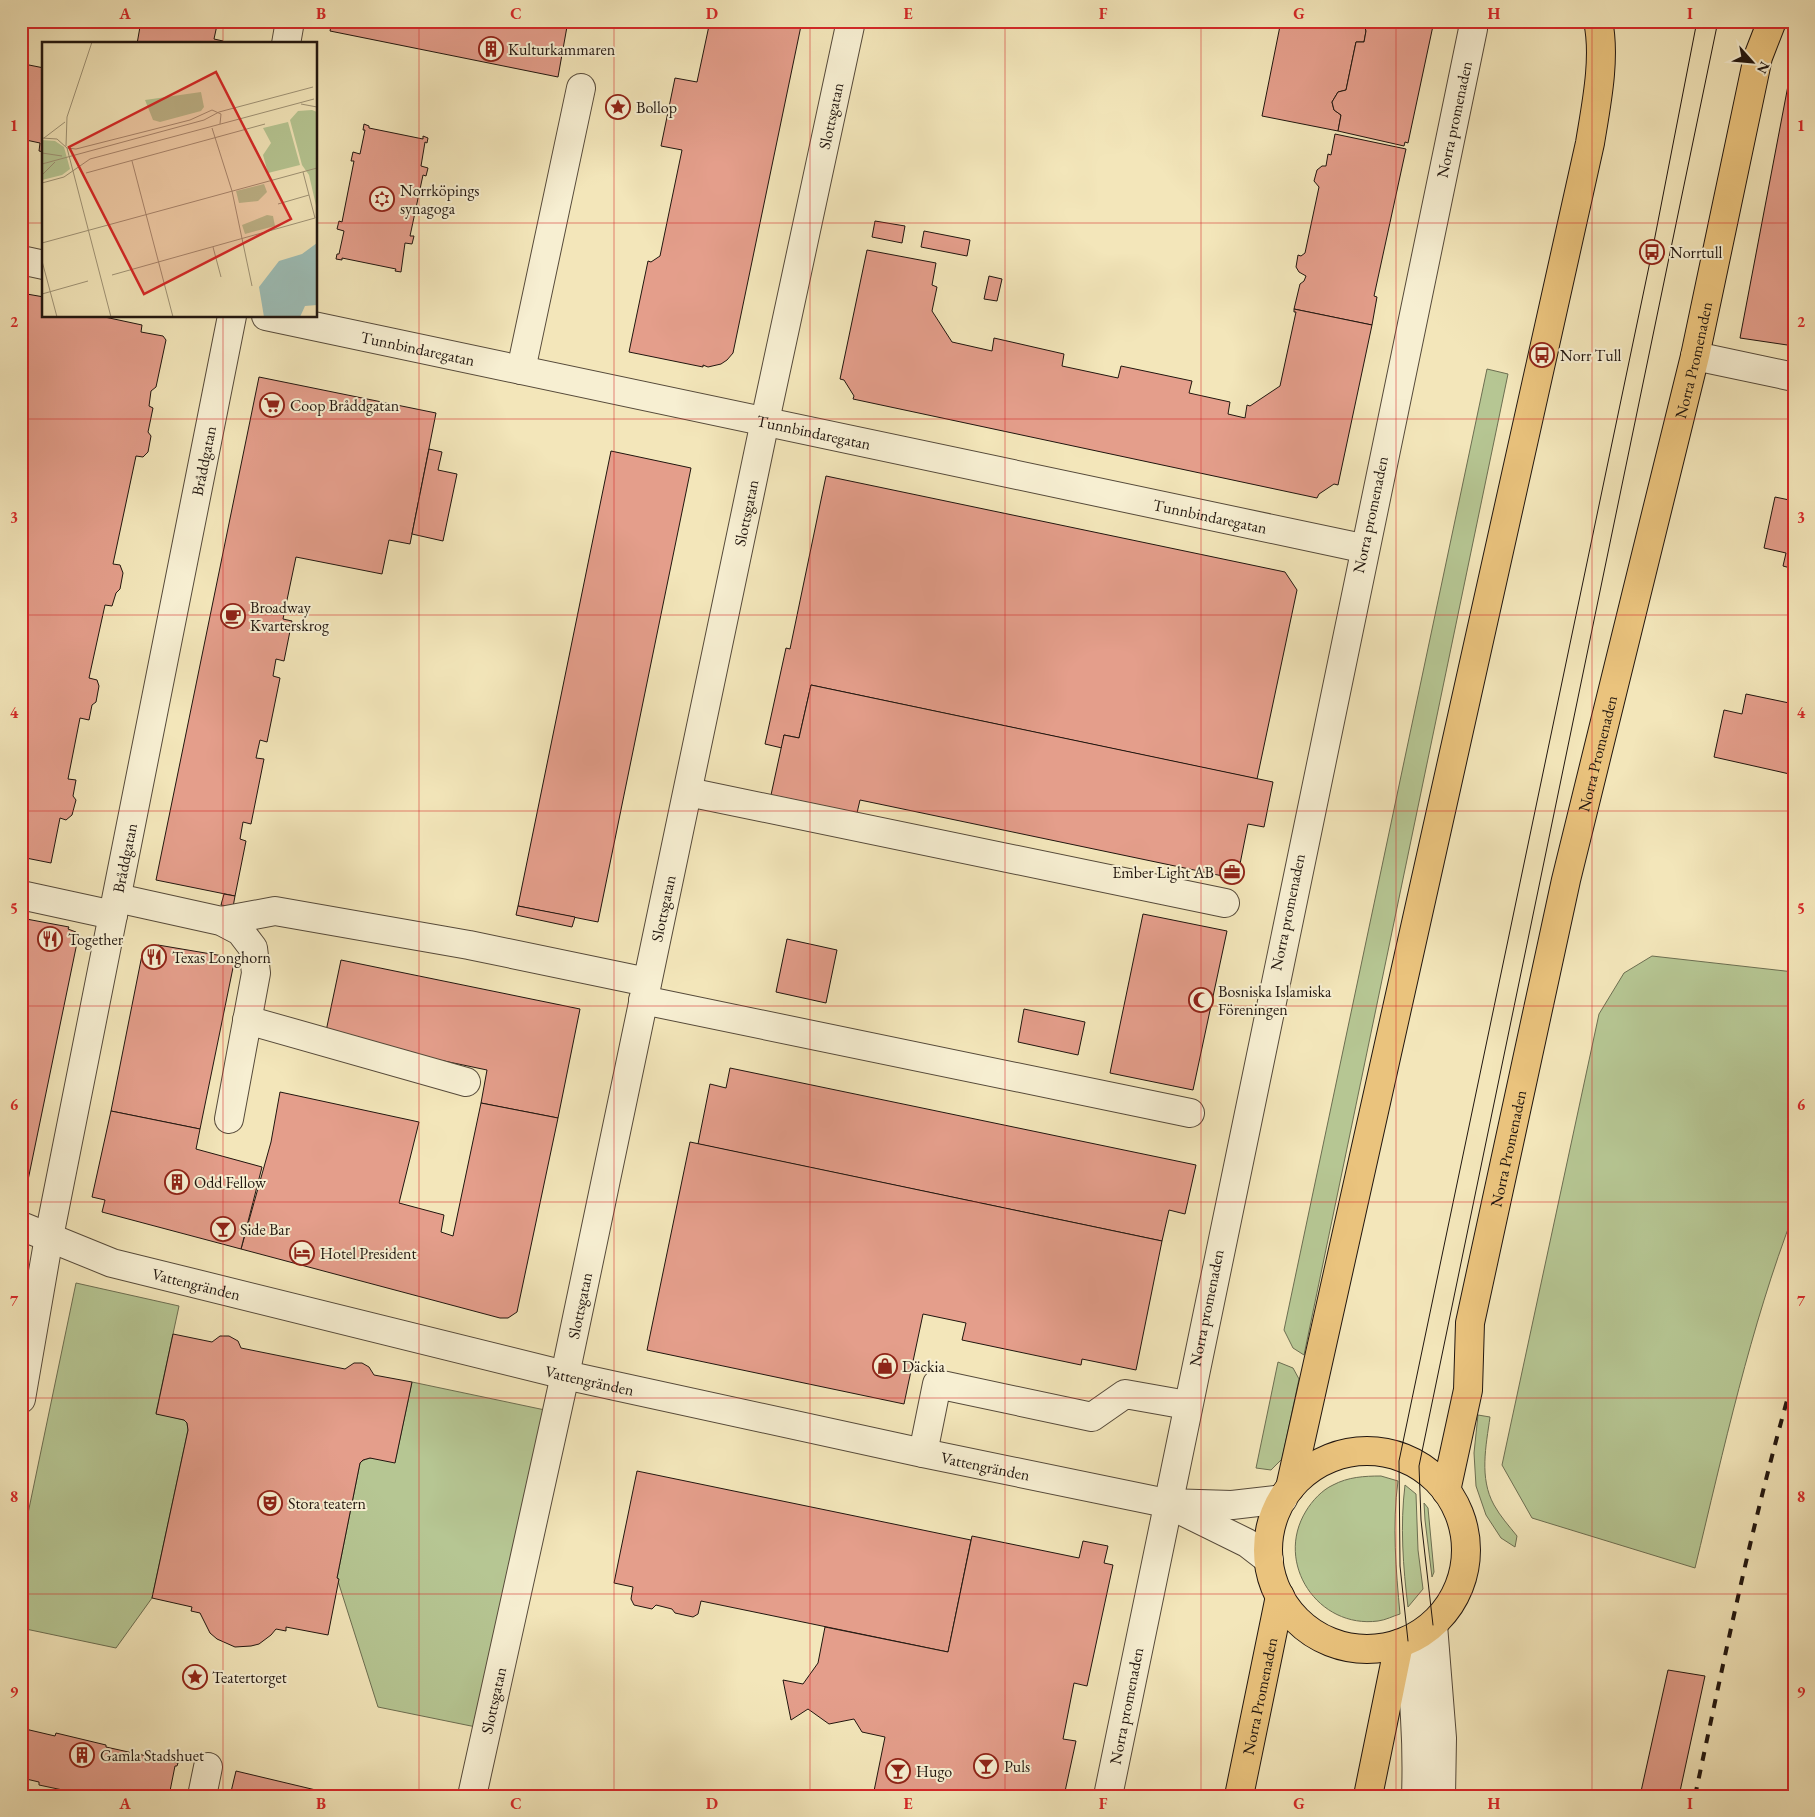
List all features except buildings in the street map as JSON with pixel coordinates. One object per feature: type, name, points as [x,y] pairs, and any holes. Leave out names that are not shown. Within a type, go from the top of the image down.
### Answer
[{"type":"main road","points":[[1286,1493],[1317,1465],[1349,1453],[1384,1453],[1401,1457],[1434,1477],[1446,1491],[1460,1515],[1464,1528],[1466,1549],[1460,1585],[1444,1613],[1432,1625],[1403,1642],[1379,1649],[1357,1649],[1320,1637],[1304,1626],[1290,1612],[1274,1585],[1269,1560],[1271,1528],[1286,1493],[1590,143],[1599,80],[1600,30],[1598,21]]},
{"type":"main road","name":"Norra Promenaden","points":[[1446,1491],[1468,1390],[1470,1323],[1562,899],[1694,356],[1758,57],[1772,21]]},
{"type":"main road","name":"Norra Promenaden","points":[[1239,1796],[1280,1596]]},
{"type":"main road","points":[[1368,1796],[1403,1642]]},
{"type":"street","points":[[286,42],[290,21]]},
{"type":"street","name":"Slottsgatan","points":[[470,1787],[565,1375],[851,21]]},
{"type":"street","name":"Norra promenaden","points":[[1108,1796],[1166,1503],[1362,548],[1473,29]]},
{"type":"street","points":[[521,370],[581,88]]},
{"type":"street","points":[[21,260],[42,265]]},
{"type":"street","name":"Bråddgatan","points":[[21,1399],[49,1237],[232,318]]},
{"type":"street","name":"Tunnbindaregatan","points":[[275,318],[1362,548]]},
{"type":"street","points":[[1694,356],[1794,376]]},
{"type":"street","points":[[688,792],[1225,903]]},
{"type":"street","points":[[21,895],[221,921],[275,911],[469,945],[645,991],[1190,1113]]},
{"type":"street","points":[[221,921],[240,931],[253,948],[256,973],[229,1119]]},
{"type":"street","points":[[247,1020],[466,1082]]},
{"type":"street","name":"Vattengränden","points":[[21,1226],[112,1263],[565,1375],[923,1453],[1166,1503],[1232,1505],[1286,1493]]},
{"type":"street","points":[[923,1453],[937,1384],[1092,1417],[1125,1394],[1187,1405]]},
{"type":"street","name":"Vattengränden","points":[[1166,1503],[1233,1535],[1269,1560]]},
{"type":"street","points":[[1432,1625],[1442,1738],[1441,1796]]},
{"type":"street","points":[[1403,1642],[1416,1711],[1418,1756],[1416,1796]]},
{"type":"street","points":[[202,1796],[208,1767]]},
{"type":"green space","points":[[1487,369],[1508,374],[1304,1355],[1293,1348],[1284,1330]]},
{"type":"green space","points":[[1652,956],[1794,972],[1794,1213],[1778,1256],[1751,1344],[1727,1433],[1695,1568],[1532,1518],[1502,1465],[1599,1014],[1624,973]]},
{"type":"green space","points":[[76,1283],[179,1306],[156,1413],[184,1420],[187,1423],[188,1430],[152,1598],[116,1648],[21,1628],[21,1547]]},
{"type":"green space","points":[[1278,1362],[1293,1368],[1299,1379],[1282,1459],[1271,1470],[1256,1468]]},
{"type":"green space","points":[[412,1382],[545,1410],[476,1727],[378,1707],[337,1578],[360,1463],[372,1458],[395,1462]]},
{"type":"green space","points":[[1478,1415],[1490,1417],[1485,1462],[1486,1484],[1496,1509],[1517,1536],[1515,1547],[1501,1538],[1486,1515],[1476,1486],[1474,1453]]},
{"type":"green space","points":[[1381,1476],[1398,1481],[1395,1531],[1400,1614],[1378,1621],[1356,1621],[1337,1615],[1320,1603],[1308,1588],[1299,1571],[1295,1551],[1297,1531],[1308,1507],[1329,1487],[1350,1479]]},
{"type":"green space","points":[[1405,1485],[1416,1494],[1418,1550],[1423,1589],[1408,1607],[1403,1546]]},
{"type":"green space","points":[[1424,1503],[1428,1508],[1434,1572],[1432,1577],[1425,1520]]},
{"type":"tram line","points":[[1408,1641],[1400,1566],[1399,1461],[1652,252],[1697,21]]},
{"type":"tram line","points":[[1433,1625],[1421,1520],[1419,1466],[1718,21]]},
{"type":"railway","points":[[1695,1796],[1753,1532],[1794,1376]]},
{"type":"place","name":"Kulturkammaren","points":[[491,49]]},
{"type":"place","name":"Bollop","points":[[618,107]]},
{"type":"place","name":"Norrköpings synagoga","points":[[382,199]]},
{"type":"place","name":"Norrtull","points":[[1652,252]]},
{"type":"place","name":"Norr Tull","points":[[1542,355]]},
{"type":"place","name":"Coop Bråddgatan","points":[[272,405]]},
{"type":"place","name":"Broadway Kvarterskrog","points":[[233,616]]},
{"type":"place","name":"Ember Light AB","points":[[1232,872]]},
{"type":"place","name":"Together","points":[[50,939]]},
{"type":"place","name":"Texas Longhorn","points":[[154,957]]},
{"type":"place","name":"Bosniska Islamiska Föreningen","points":[[1201,1000]]},
{"type":"place","name":"Odd Fellow","points":[[177,1182]]},
{"type":"place","name":"Side Bar","points":[[223,1229]]},
{"type":"place","name":"Hotel President","points":[[302,1253]]},
{"type":"place","name":"Däckia","points":[[885,1366]]},
{"type":"place","name":"Stora teatern","points":[[270,1503]]},
{"type":"place","name":"Teatertorget","points":[[195,1677]]},
{"type":"place","name":"Gamla Stadshuet","points":[[82,1755]]},
{"type":"place","name":"Puls","points":[[986,1766]]},
{"type":"place","name":"Hugo","points":[[898,1771]]}]
